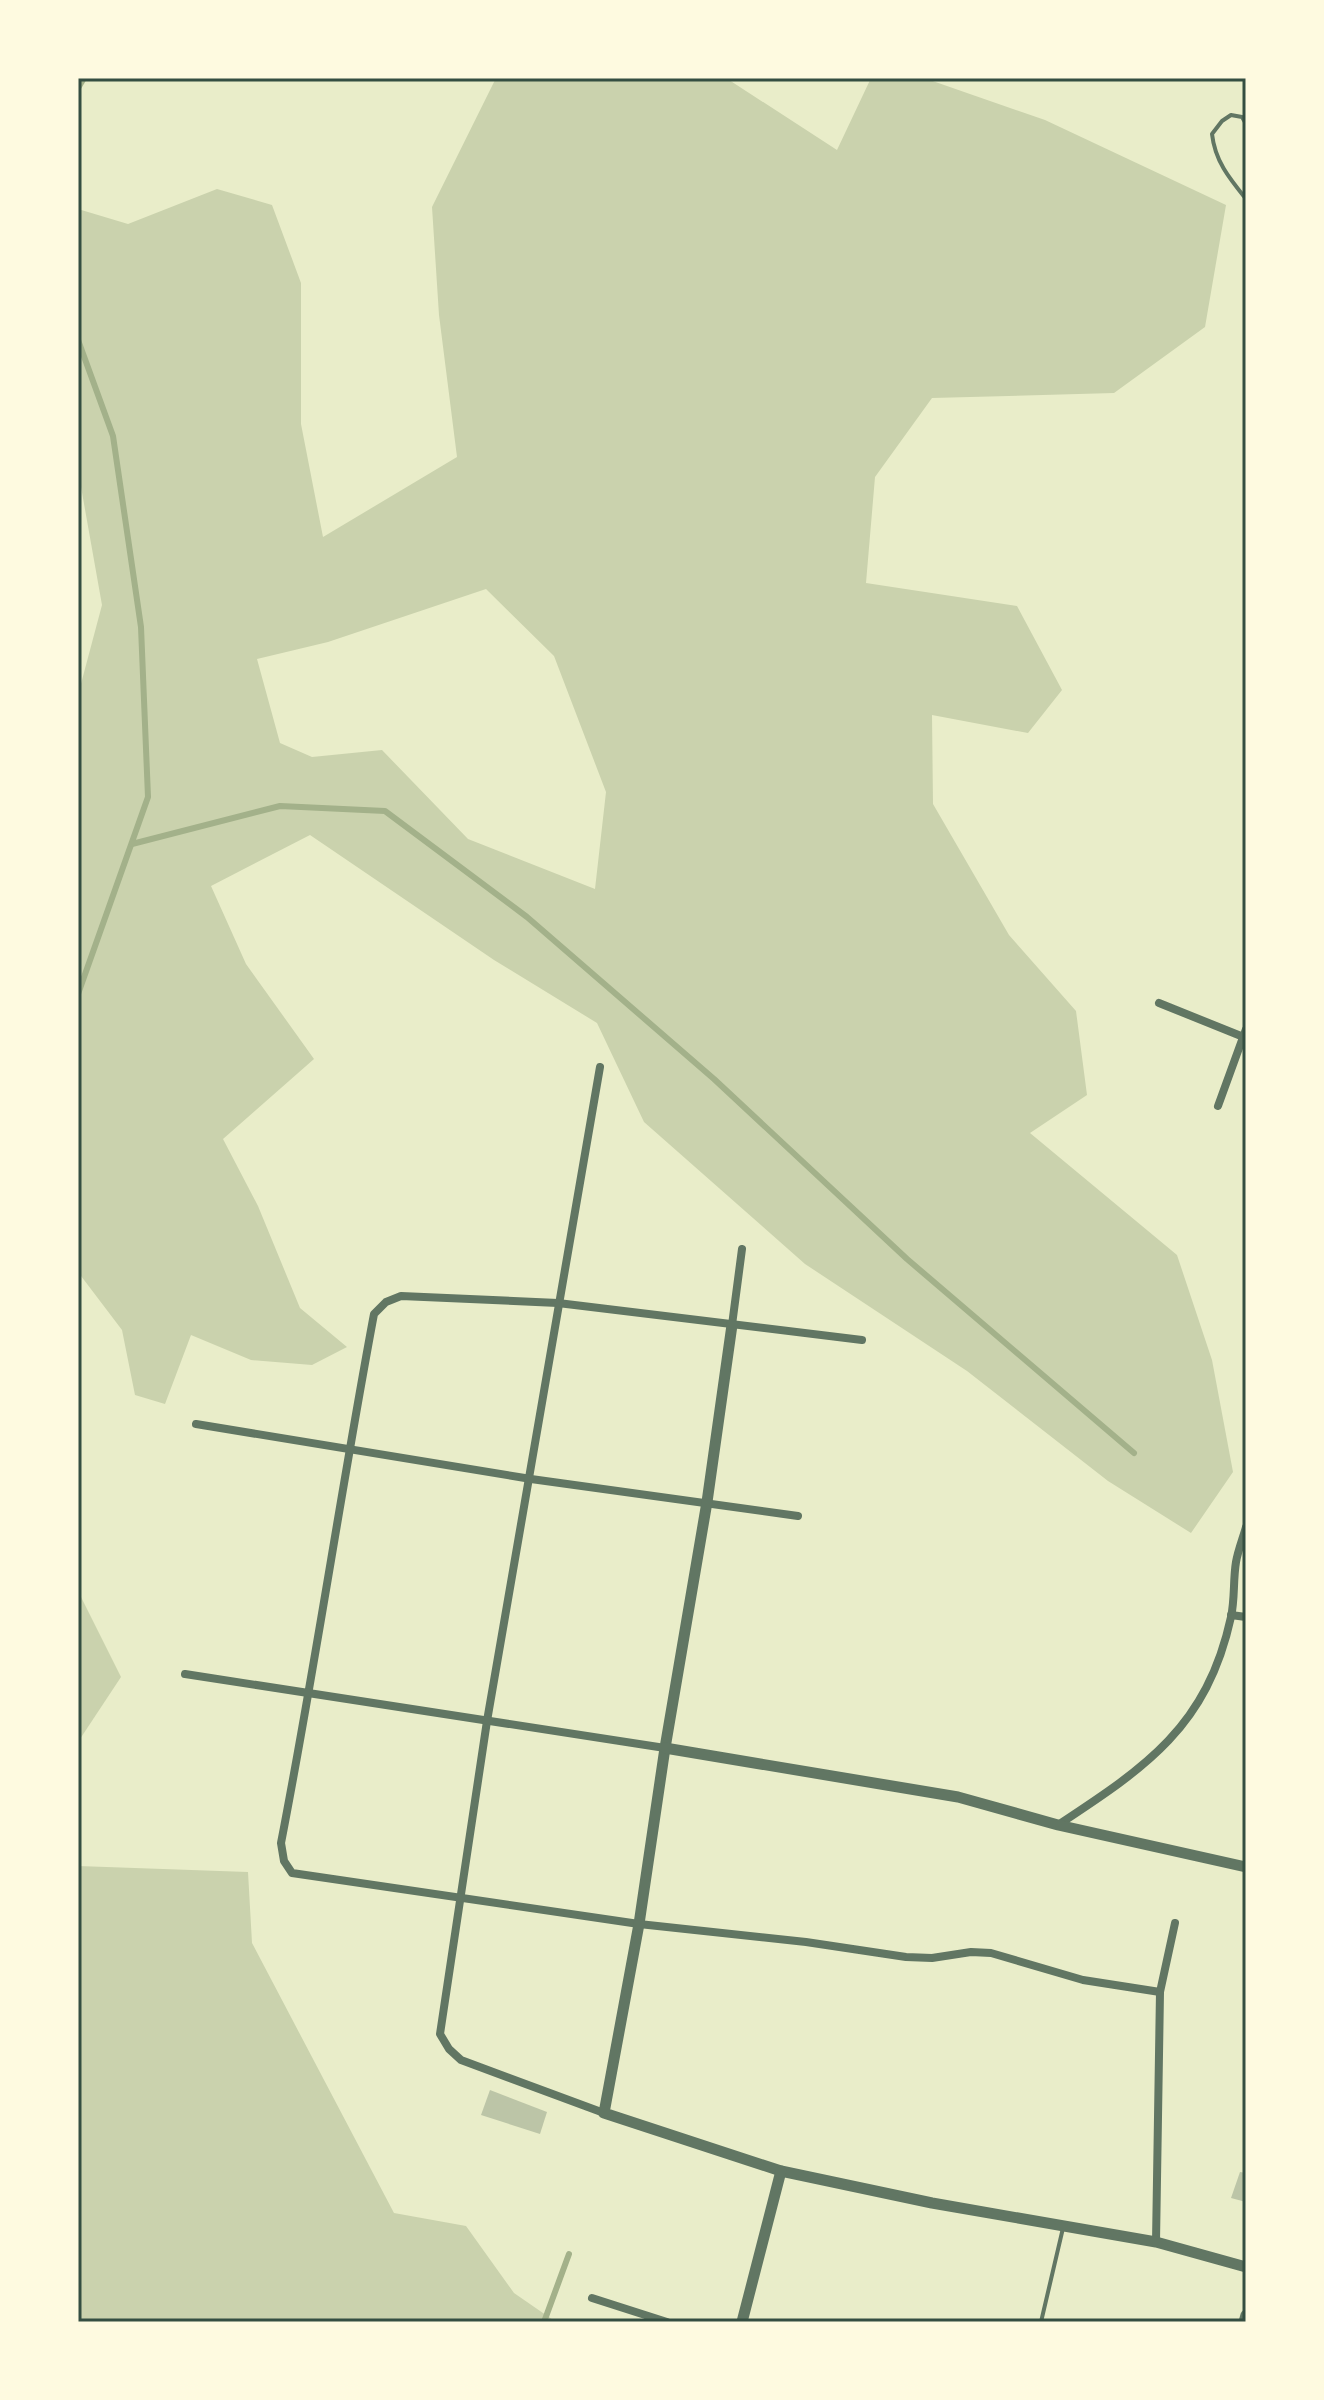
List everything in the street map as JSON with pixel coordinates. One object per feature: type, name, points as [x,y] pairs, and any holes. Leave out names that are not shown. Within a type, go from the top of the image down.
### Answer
[{"type":"street","points":[[1159,1003],[1245,1035],[1218,1106]]},
{"type":"street","points":[[600,1067],[487,1721],[440,2034],[449,2049],[461,2060],[604,2113],[781,2171],[932,2203],[1156,2242],[1246,2267]]},
{"type":"street","points":[[604,2113],[639,1924],[707,1502],[742,1249]]},
{"type":"street","points":[[862,1340],[558,1303],[401,1296],[386,1302],[374,1314],[349,1450],[310,1694],[281,1843],[284,1861],[292,1873],[639,1924],[806,1942],[906,1957],[991,1953],[1083,1980],[1160,1992]]},
{"type":"street","points":[[196,1424],[531,1479],[798,1516]]},
{"type":"street","points":[[1058,1825],[1127,1779],[1171,1741],[1208,1687],[1231,1615],[1236,1561],[1246,1527]]},
{"type":"street","points":[[1231,1615],[1246,1617]]},
{"type":"street","points":[[185,1674],[958,1797],[1058,1825],[1246,1867]]},
{"type":"street","points":[[1156,2242],[1160,1992],[1175,1923]]},
{"type":"street","points":[[742,2322],[781,2171]]},
{"type":"street","points":[[592,2298],[667,2322]]},
{"type":"street","points":[[1244,2322],[1246,2315]]},
{"type":"lane","points":[[1246,124],[1242,117],[1231,115],[1212,134],[1214,152],[1228,177],[1246,199]]},
{"type":"lane","points":[[1041,2322],[1063,2226]]},
{"type":"green space","points":[[496,78],[726,78],[837,150],[871,78],[924,78],[1045,120],[1226,205],[1205,327],[1114,393],[932,398],[875,477],[866,583],[1017,606],[1062,690],[1028,733],[932,715],[933,804],[1009,935],[1076,1011],[1087,1095],[1030,1133],[1177,1255],[1212,1360],[1233,1472],[1191,1533],[1108,1481],[967,1371],[805,1264],[644,1122],[597,1023],[494,960],[310,835],[211,886],[246,964],[314,1059],[223,1139],[258,1206],[300,1308],[347,1347],[312,1365],[251,1360],[191,1335],[165,1404],[135,1395],[122,1330],[78,1272],[78,695],[102,605],[78,470],[78,209],[128,224],[217,189],[272,205],[301,283],[301,424],[323,537],[457,457],[439,315],[432,207]],"holes":[[[486,589],[554,656],[606,792],[595,889],[468,839],[382,750],[312,757],[280,743],[257,659],[328,642]]]},
{"type":"green space","points":[[78,1591],[121,1677],[78,1742]]},
{"type":"green space","points":[[78,1866],[248,1872],[252,1943],[394,2213],[466,2226],[514,2293],[556,2322],[78,2322]]},
{"type":"building","points":[[490,2090],[547,2112],[540,2134],[481,2115]]},
{"type":"building","points":[[1240,2172],[1246,2173],[1246,2202],[1231,2198]]},
{"type":"waterway","points":[[78,88],[84,78]]},
{"type":"waterway","points":[[78,340],[113,436],[141,627],[148,797],[78,994]]},
{"type":"waterway","points":[[132,844],[280,806],[385,811],[527,917],[714,1079],[907,1259],[1134,1453]]},
{"type":"waterway","points":[[544,2322],[569,2254]]}]
